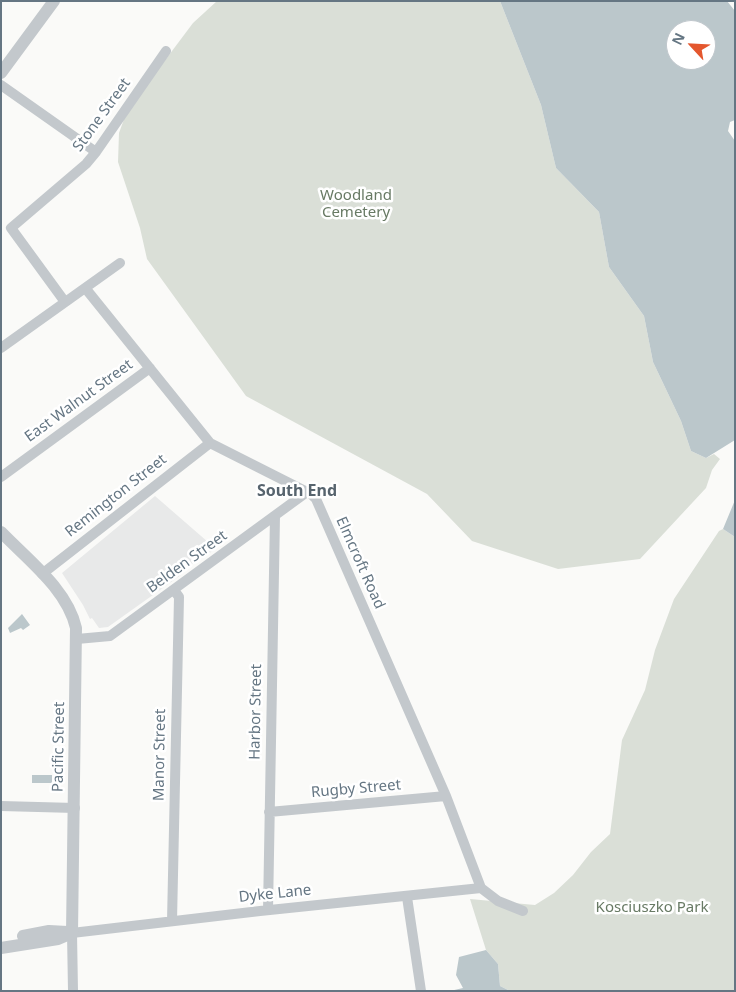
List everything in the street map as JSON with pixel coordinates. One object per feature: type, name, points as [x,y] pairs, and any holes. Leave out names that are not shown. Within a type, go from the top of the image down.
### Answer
[{"type":"street","points":[[1,73],[54,1]]},
{"type":"street","name":"Stone Street","points":[[65,302],[11,228],[86,164],[166,51]]},
{"type":"street","points":[[1,84],[96,152]]},
{"type":"street","points":[[1,348],[120,263]]},
{"type":"street","name":"Elmcroft Road","points":[[86,289],[210,443],[307,492],[316,499],[446,796],[481,888]]},
{"type":"street","name":"East Walnut Street","points":[[1,477],[150,368]]},
{"type":"street","name":"Remington Street","points":[[42,574],[210,443]]},
{"type":"street","name":"Belden Street","points":[[77,640],[110,636],[307,492]]},
{"type":"street","name":"Harbor Street","points":[[268,910],[275,516]]},
{"type":"street","name":"Pacific Street","points":[[1,532],[42,574],[71,610],[77,640],[72,933],[73,991]]},
{"type":"street","name":"Manor Street","points":[[172,921],[179,597],[174,590]]},
{"type":"street","name":"Rugby Street","points":[[269,812],[446,796]]},
{"type":"street","points":[[1,806],[75,808]]},
{"type":"street","points":[[481,888],[498,900],[522,911]]},
{"type":"street","name":"Dyke Lane","points":[[72,933],[481,888]]},
{"type":"street","points":[[407,896],[421,991]]},
{"type":"street","points":[[1,939],[49,931],[72,933]]},
{"type":"street","points":[[1,948],[58,939],[72,933]]},
{"type":"shaded area","points":[[500,1],[727,1],[735,11],[735,120],[730,122],[728,131],[735,141],[735,440],[706,458],[691,451],[681,421],[653,362],[644,316],[609,267],[599,212],[556,168],[541,105]]},
{"type":"shaded area","points":[[155,496],[216,549],[193,563],[181,575],[108,627],[99,628],[92,618],[90,619],[62,573]]},
{"type":"shaded area","points":[[735,500],[735,537],[723,529]]},
{"type":"shaded area","points":[[22,614],[30,625],[23,630],[21,628],[10,633],[8,628]]},
{"type":"shaded area","points":[[32,775],[52,775],[52,783],[32,783]]},
{"type":"shaded area","points":[[486,950],[498,964],[500,986],[510,991],[450,991],[463,988],[456,975],[459,957]]},
{"type":"green space","name":"Woodland Cemetery","points":[[217,1],[500,1],[541,105],[556,168],[599,212],[609,267],[644,316],[653,362],[681,421],[691,451],[706,458],[714,454],[720,459],[712,470],[706,488],[640,559],[558,569],[472,541],[427,494],[246,396],[147,259],[140,228],[118,162],[119,133],[127,111],[193,23]]},
{"type":"green space","name":"Kosciuszko Park","points":[[723,529],[735,537],[735,991],[510,991],[500,986],[498,964],[486,950],[470,899],[535,905],[554,893],[610,834],[622,740],[645,690],[655,650],[674,599],[719,531]]},
{"type":"district","name":"South End","points":[[297,491]]}]
